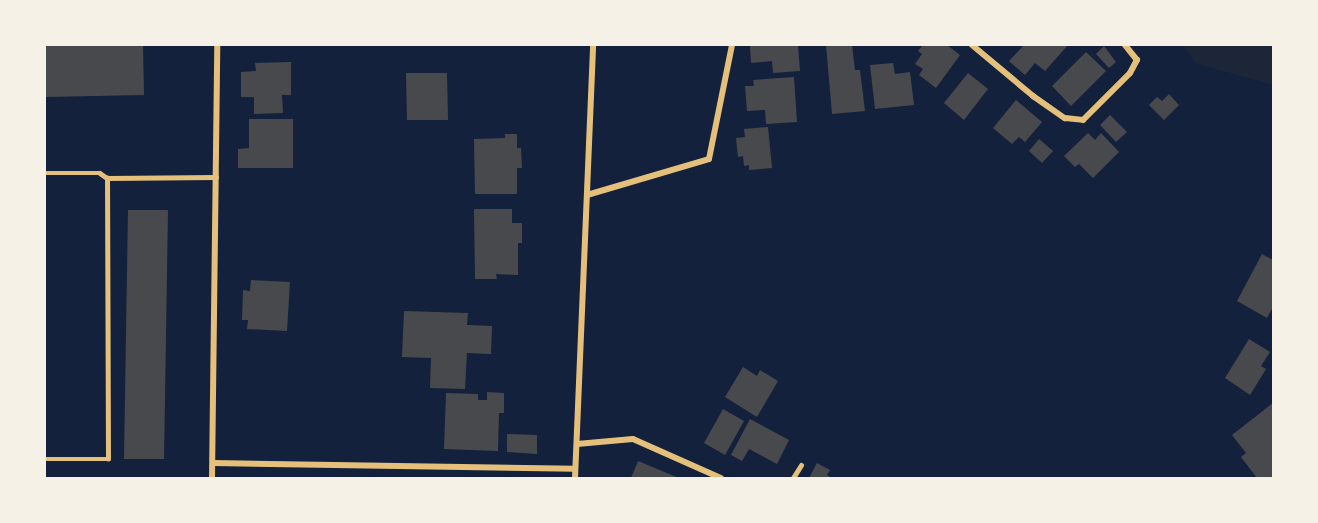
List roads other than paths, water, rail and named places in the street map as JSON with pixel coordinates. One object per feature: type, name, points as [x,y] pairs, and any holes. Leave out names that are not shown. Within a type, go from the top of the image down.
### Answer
[{"type":"street","points":[[212,478],[217,45]]},
{"type":"street","points":[[574,478],[593,45]]},
{"type":"street","points":[[587,195],[709,159],[732,45]]},
{"type":"street","points":[[972,45],[1033,96],[1065,117],[1083,120],[1137,60],[1125,45]]},
{"type":"street","points":[[577,444],[633,439],[721,478]]},
{"type":"street","points":[[213,463],[575,469]]},
{"type":"lane","points":[[45,173],[100,173],[108,178],[216,177]]},
{"type":"lane","points":[[45,459],[108,459],[108,178]]},
{"type":"lane","points":[[793,478],[801,465]]}]
